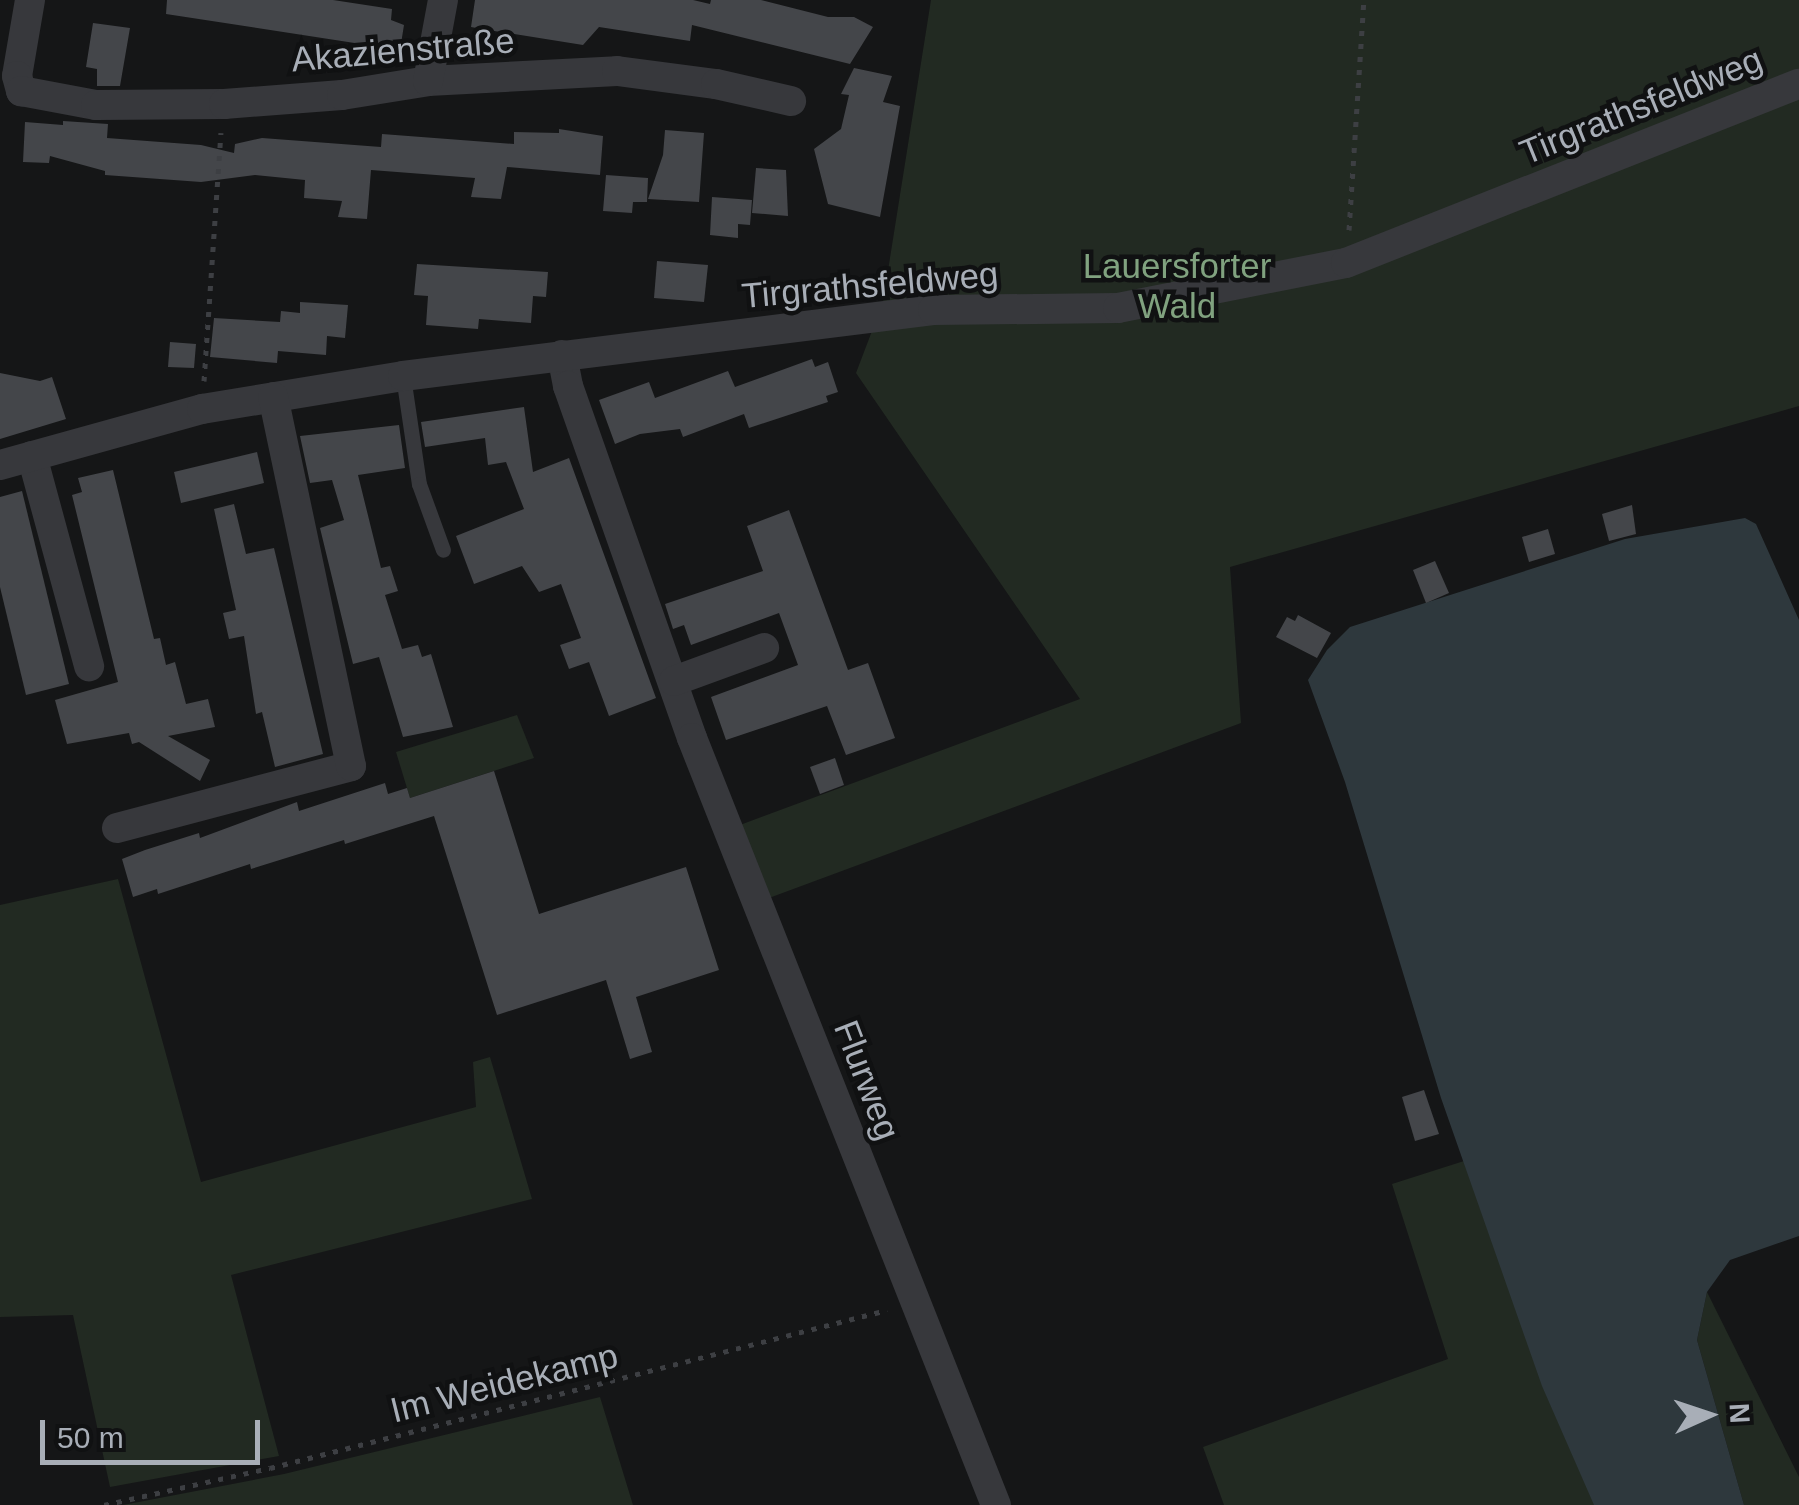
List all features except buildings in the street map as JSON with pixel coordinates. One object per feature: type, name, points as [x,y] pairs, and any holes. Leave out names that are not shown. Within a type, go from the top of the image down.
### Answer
[{"type":"street","name":"Akazienstraße","points":[[30,0],[17,76],[22,91],[96,105],[224,104],[342,95],[428,81],[617,72],[716,84],[791,101]]},
{"type":"street","points":[[428,81],[442,0]]},
{"type":"street","name":"Tirgrathsfeldweg","points":[[0,464],[202,409],[402,376],[933,310],[1118,308],[1346,263],[1799,84]]},
{"type":"street","name":"Flurweg","points":[[562,355],[568,386],[752,898],[996,1505]]},
{"type":"street","points":[[117,828],[351,766],[273,397]]},
{"type":"street","points":[[32,456],[89,666]]},
{"type":"street","points":[[674,680],[764,648]]},
{"type":"lane","points":[[402,376],[419,484],[444,550]]},
{"type":"path","points":[[1346,263],[1364,0]]},
{"type":"path","points":[[202,409],[224,104]]},
{"type":"path","name":"Im Weidekamp","points":[[104,1505],[513,1408],[914,1303]]},
{"type":"green space","name":"Lauersforter Wald","points":[[931,0],[1799,0],[1799,406],[1230,567],[1241,723],[769,898],[740,825],[1080,699],[856,373],[883,302]]},
{"type":"green space","points":[[517,715],[534,758],[410,798],[396,752]]},
{"type":"green space","points":[[118,879],[201,1182],[476,1107],[473,1062],[490,1057],[532,1199],[231,1275],[279,1456],[110,1487],[73,1315],[0,1317],[0,905]]},
{"type":"green space","points":[[1464,1161],[1597,1505],[1224,1505],[1203,1447],[1448,1359],[1392,1184]]},
{"type":"green space","points":[[1707,1292],[1799,1477],[1799,1505],[1744,1505],[1697,1340]]},
{"type":"green space","points":[[600,1397],[633,1505],[123,1505],[284,1474]]},
{"type":"shaded area","points":[[1745,518],[1756,524],[1799,620],[1799,1236],[1730,1260],[1707,1292],[1697,1340],[1744,1505],[1594,1505],[1542,1386],[1441,1098],[1345,782],[1308,680],[1327,650],[1350,627],[1625,539]]}]
